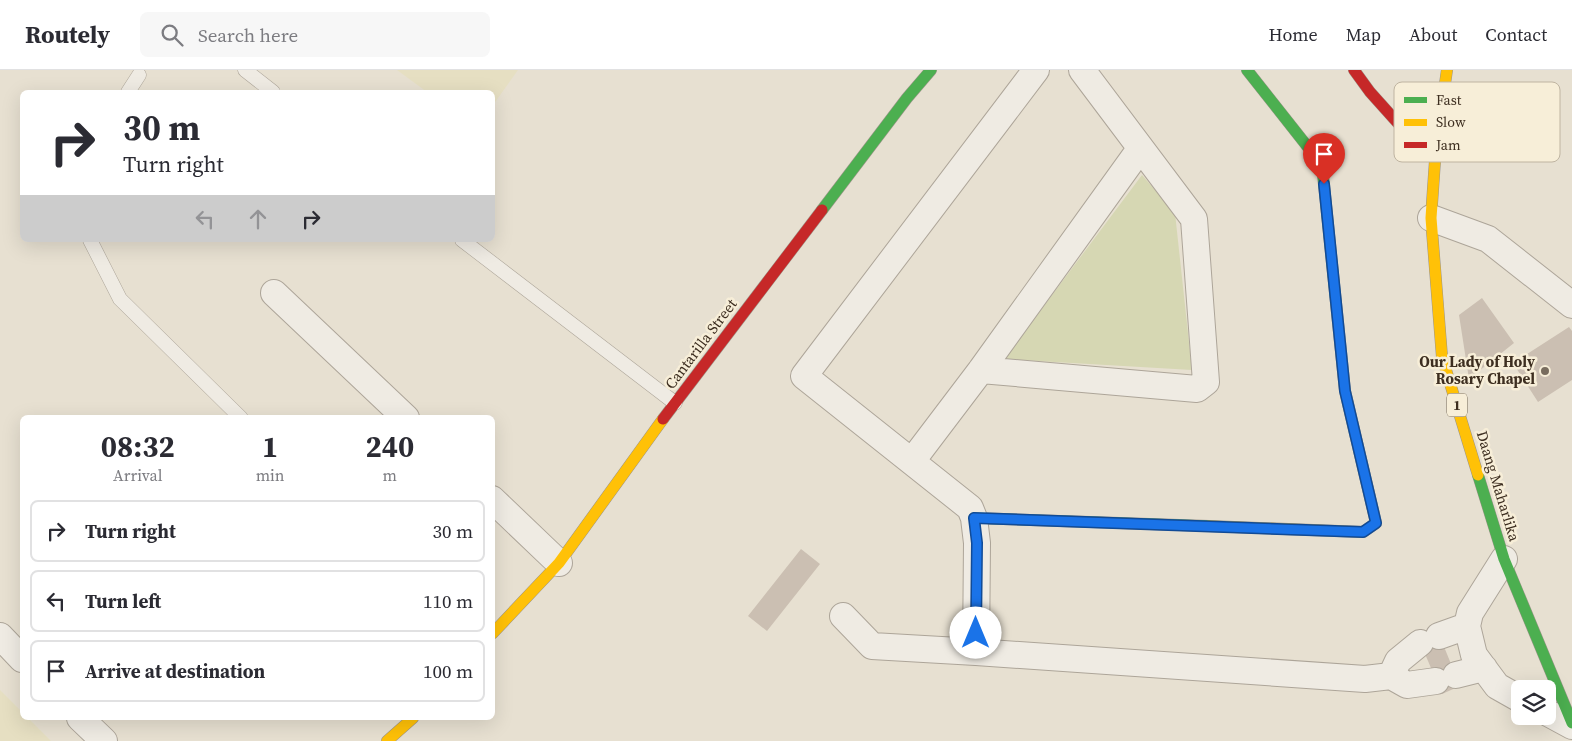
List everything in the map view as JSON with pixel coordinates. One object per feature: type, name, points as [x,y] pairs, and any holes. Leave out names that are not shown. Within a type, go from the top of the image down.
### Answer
[{"type":"main road","name":"Cantarilla Street","points":[[495,631],[559,563],[675,403],[900,106],[931,70]]},
{"type":"main road","points":[[974,518],[1363,532],[1376,523],[1345,391],[1322,165],[1247,70]]},
{"type":"main road","points":[[1354,70],[1370,92],[1394,119]]},
{"type":"main road","name":"Daang Maharlika","points":[[1435,162],[1431,218],[1442,357],[1504,559],[1572,723]]},
{"type":"main road","points":[[387,741],[411,720]]},
{"type":"street","points":[[976,652],[977,543],[974,518],[970,508],[804,376],[1036,70]]},
{"type":"street","points":[[981,370],[1197,389],[1206,382],[1194,219],[1082,70]]},
{"type":"street","points":[[912,461],[981,370],[1140,149]]},
{"type":"street","points":[[1431,218],[1488,238],[1572,305]]},
{"type":"street","points":[[274,293],[403,415]]},
{"type":"street","points":[[495,503],[559,563]]},
{"type":"street","points":[[1504,559],[1470,613],[1468,626],[1474,655],[1497,686],[1511,694]]},
{"type":"street","points":[[843,616],[872,646],[1365,679],[1391,676],[1407,685],[1446,678],[1484,668]]},
{"type":"street","points":[[1391,676],[1398,661],[1430,639],[1468,626]]},
{"type":"street","points":[[0,636],[20,657]]},
{"type":"street","points":[[1556,717],[1572,726]]},
{"type":"street","points":[[82,720],[104,741]]},
{"type":"lane","points":[[245,70],[271,90]]},
{"type":"lane","points":[[129,90],[139,75]]},
{"type":"lane","points":[[91,242],[120,299],[238,415]]},
{"type":"lane","points":[[465,242],[675,403]]},
{"type":"shaded area","points":[[397,70],[518,70],[495,102],[495,90],[424,90]]},
{"type":"shaded area","points":[[0,690],[20,710],[20,720],[30,720],[51,741],[0,741]]},
{"type":"green space","points":[[1142,175],[1175,213],[1192,370],[1004,359]]},
{"type":"building","points":[[1482,298],[1514,343],[1469,379],[1459,315]]},
{"type":"building","name":"Our Lady of Holy Rosary Chapel","points":[[1569,327],[1572,331],[1572,380],[1538,402],[1513,363]]},
{"type":"building","points":[[801,549],[820,564],[767,631],[748,616]]},
{"type":"building","points":[[1436,627],[1460,686],[1442,694],[1417,635]]},
{"type":"traffic: fast","points":[[822,210],[907,98],[931,70]]},
{"type":"traffic: fast","points":[[1247,70],[1322,165],[1336,303]]},
{"type":"traffic: fast","points":[[1478,475],[1504,559],[1572,723]]},
{"type":"traffic: fast","points":[[974,518],[1209,526]]},
{"type":"traffic: slow","points":[[1445,82],[1447,70]]},
{"type":"traffic: slow","points":[[1435,162],[1431,218],[1442,357],[1478,475]]},
{"type":"traffic: slow","points":[[1209,526],[1363,532],[1376,523],[1345,391],[1336,303]]},
{"type":"traffic: slow","points":[[495,631],[559,563],[663,419]]},
{"type":"traffic: slow","points":[[387,741],[411,720]]},
{"type":"traffic: jam","points":[[1354,70],[1370,92],[1394,119]]},
{"type":"traffic: jam","points":[[663,419],[822,210]]},
{"type":"place","name":"Our Lady of Holy Rosary Chapel","points":[[1545,371]]},
{"type":"route","points":[[976,633],[977,543],[974,518],[1363,532],[1376,523],[1345,391],[1324,184]]}]
